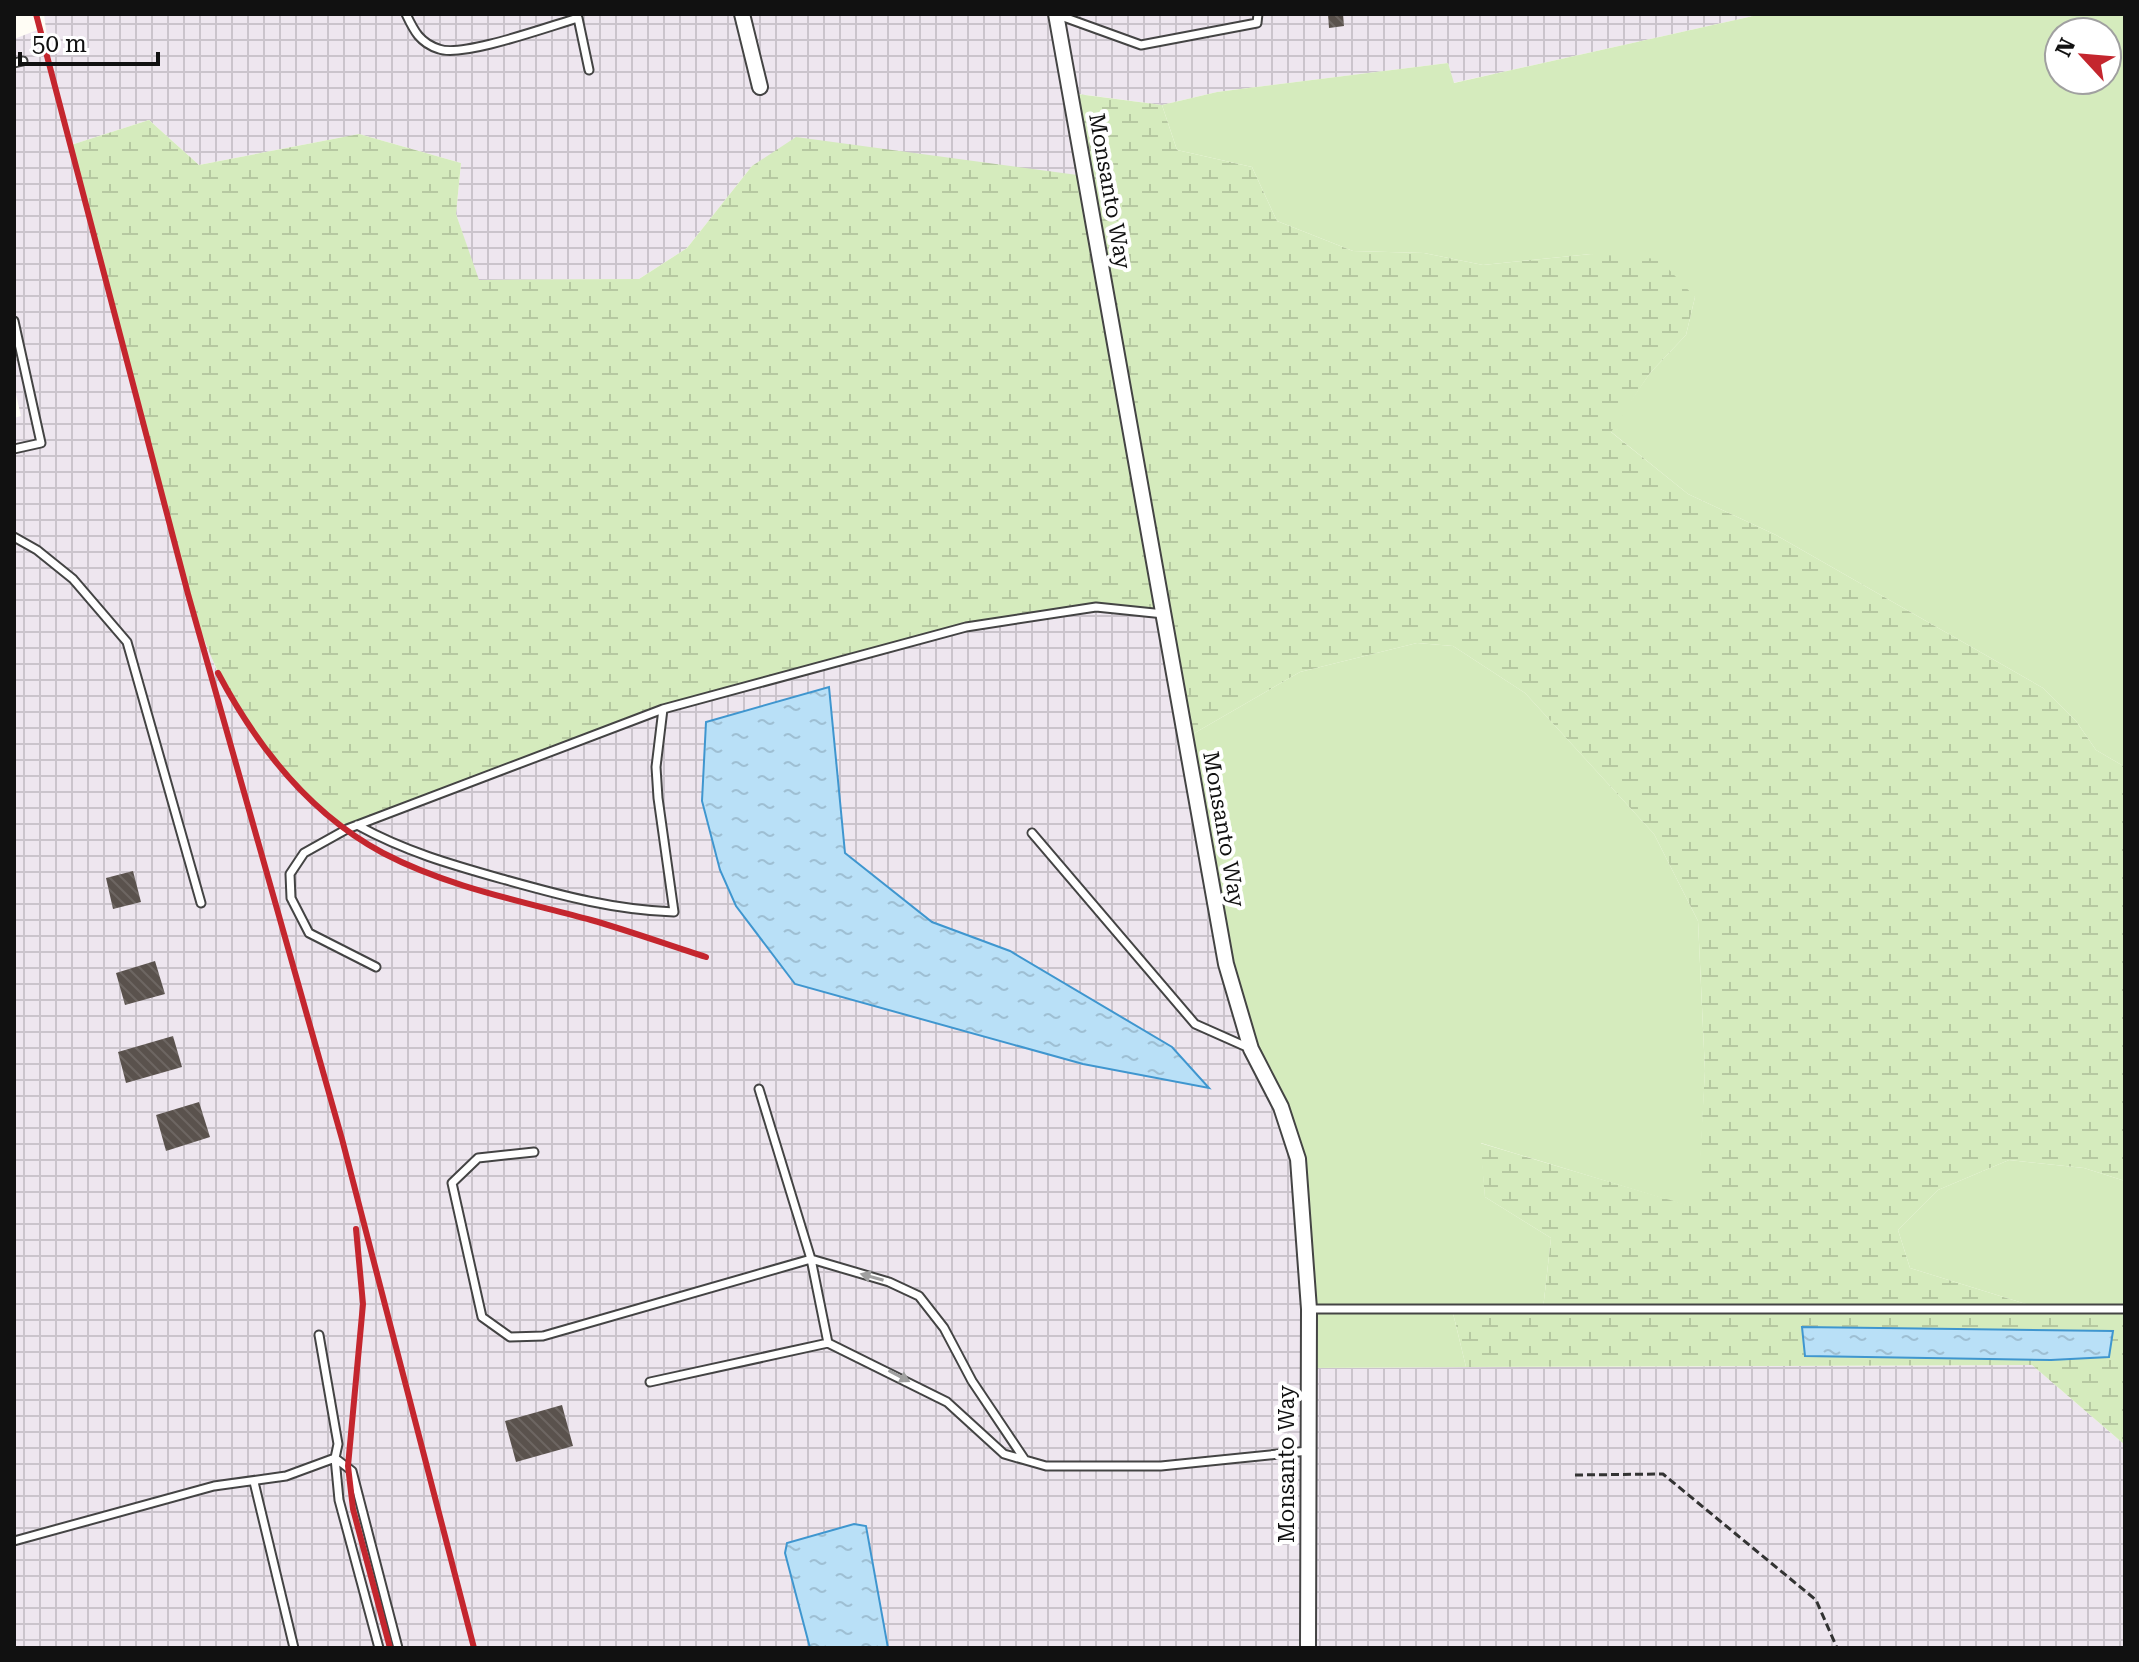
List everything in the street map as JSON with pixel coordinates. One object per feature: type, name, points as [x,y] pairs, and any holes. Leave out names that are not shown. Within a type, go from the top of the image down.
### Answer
[{"type":"street","points":[[742,14],[760,87]]},
{"type":"street","name":"Monsanto Way","points":[[1057,15],[1226,964],[1251,1049],[1281,1107],[1298,1159],[1309,1309],[1308,1648]]},
{"type":"lane","points":[[406,14],[416,36],[440,50],[467,50],[578,18],[589,70]]},
{"type":"lane","points":[[1057,15],[1141,45],[1257,23],[1258,14]]},
{"type":"lane","points":[[14,63],[23,61]]},
{"type":"lane","points":[[14,321],[41,443],[14,449]]},
{"type":"lane","points":[[14,537],[37,550],[73,579],[127,642],[201,903]]},
{"type":"lane","points":[[376,967],[309,933],[291,898],[290,874],[304,853],[357,825],[663,709],[966,627],[1096,607],[1164,614]]},
{"type":"lane","points":[[357,825],[431,861],[566,899],[624,910],[674,912],[656,767],[663,709]]},
{"type":"lane","points":[[1032,833],[1195,1024],[1251,1049]]},
{"type":"lane","points":[[759,1089],[811,1259],[828,1343]]},
{"type":"lane","points":[[534,1152],[478,1158],[452,1183],[482,1317],[510,1337],[543,1336],[811,1259],[889,1282],[919,1296],[944,1328],[972,1381],[1025,1460]]},
{"type":"lane","points":[[1309,1309],[2125,1309]]},
{"type":"lane","points":[[319,1335],[338,1444],[335,1458],[339,1500],[379,1648]]},
{"type":"lane","points":[[650,1382],[828,1343],[947,1402],[1004,1454],[1046,1466],[1161,1466],[1308,1451]]},
{"type":"lane","points":[[14,1541],[214,1486],[254,1482],[324,1465],[335,1458]]},
{"type":"lane","points":[[335,1458],[352,1471],[398,1648]]},
{"type":"lane","points":[[254,1482],[294,1648]]},
{"type":"path","points":[[1575,1475],[1663,1474],[1816,1600],[1837,1648]]},
{"type":"shaded area","points":[[44,14],[1762,14],[1453,83],[1448,63],[1217,92],[1162,105],[1071,93],[1086,176],[752,166],[687,248],[639,279],[478,280],[456,214],[461,163],[359,134],[199,165],[149,120],[71,145],[188,594],[216,669],[240,715],[663,709],[966,627],[1096,607],[1164,614],[1298,1159],[1309,1368],[2032,1365],[2125,1445],[2125,1648],[14,1648],[14,418],[21,416],[14,386],[14,39],[40,29],[51,68]]},
{"type":"green space","points":[[1762,14],[2125,14],[2125,767],[2096,750],[2076,721],[2043,688],[1776,535],[1688,494],[1610,431],[1650,373],[1686,335],[1695,297],[1591,254],[1483,265],[1424,253],[1353,251],[1277,221],[1252,167],[1177,150],[1162,105],[1217,92],[1448,63],[1454,83]]},
{"type":"green space","points":[[1070,93],[1162,105],[1177,150],[1252,167],[1277,221],[1353,251],[1424,253],[1483,265],[1591,254],[1659,259],[1695,297],[1686,335],[1650,373],[1611,432],[1688,494],[1776,535],[2043,688],[2076,721],[2096,750],[2125,767],[2125,1181],[2084,1168],[2009,1160],[1938,1190],[1898,1230],[1910,1268],[2042,1309],[2125,1309],[2125,1445],[2032,1365],[1466,1367],[1452,1309],[1543,1309],[1551,1238],[1485,1197],[1480,1143],[1697,1208],[1705,1071],[1698,921],[1654,834],[1525,693],[1453,646],[1417,643],[1300,672],[1186,738],[1164,614],[1096,607],[966,627],[663,709],[347,829],[303,790],[262,746],[240,714],[210,654],[179,559],[71,145],[149,120],[199,165],[359,134],[461,163],[456,214],[479,280],[639,279],[687,248],[752,166],[796,137],[1085,176]],"holes":[[[1802,1327],[2112,1331],[2109,1357],[2051,1360],[1805,1356]]]},
{"type":"green space","points":[[1417,643],[1453,646],[1525,693],[1654,834],[1698,921],[1705,1071],[1698,1209],[1481,1143],[1485,1197],[1551,1238],[1543,1309],[1452,1309],[1466,1367],[1309,1368],[1298,1159],[1251,1049],[1226,964],[1186,738],[1300,672]]},
{"type":"green space","points":[[2009,1160],[2084,1168],[2125,1181],[2125,1309],[2042,1309],[1910,1268],[1898,1230],[1938,1190]]},
{"type":"water","points":[[829,687],[845,853],[932,922],[1010,951],[1172,1047],[1209,1088],[1083,1064],[795,984],[736,906],[720,870],[702,801],[706,722]]},
{"type":"water","points":[[1802,1327],[2113,1331],[2109,1357],[2051,1360],[1805,1356]]},
{"type":"water","points":[[854,1524],[866,1526],[888,1648],[810,1648],[785,1553],[787,1543]]},
{"type":"building","points":[[1328,14],[1343,14],[1344,26],[1329,28]]},
{"type":"building","points":[[133,871],[141,902],[113,909],[106,878]]},
{"type":"building","points":[[155,961],[165,994],[125,1005],[116,973]]},
{"type":"building","points":[[173,1036],[182,1067],[126,1083],[118,1052]]},
{"type":"building","points":[[199,1102],[210,1137],[166,1151],[156,1115]]},
{"type":"building","points":[[562,1405],[573,1446],[516,1462],[505,1421]]},
{"type":"railway","points":[[36,14],[188,594],[342,1139],[474,1648]]},
{"type":"railway","points":[[218,673],[250,726],[287,775],[332,819],[383,853],[459,884],[606,924],[706,957]]},
{"type":"railway","points":[[356,1229],[363,1304],[348,1466],[353,1509],[390,1648]]}]
